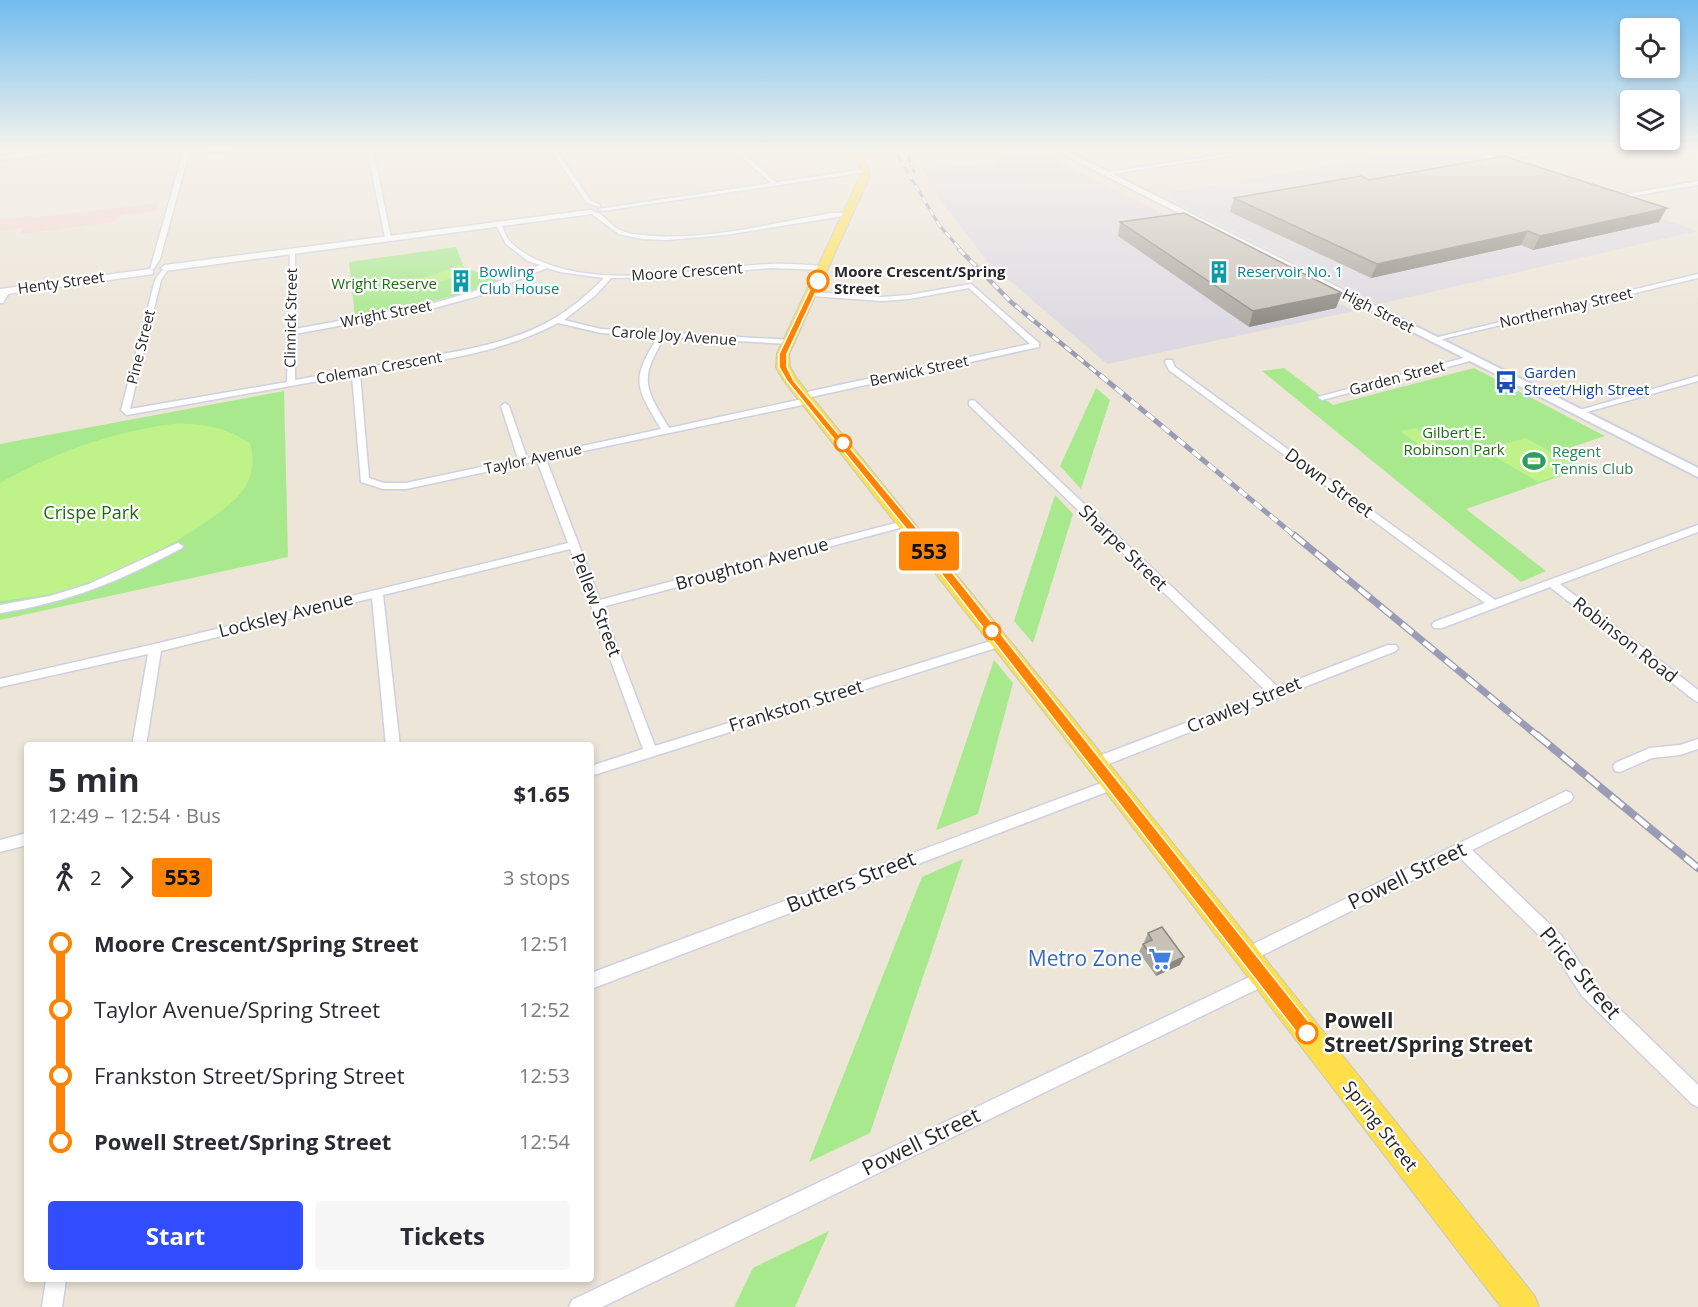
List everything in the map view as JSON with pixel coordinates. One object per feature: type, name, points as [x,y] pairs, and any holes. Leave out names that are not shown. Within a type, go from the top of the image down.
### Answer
[{"type":"main road","name":"Spring Street","points":[[850,210],[783,354],[783,367],[805,399],[1001,642],[1522,1307]]},
{"type":"main road","name":"High Street","points":[[1178,210],[1698,473]]},
{"type":"street","name":"Pine Street","points":[[128,412],[125,410],[172,210]]},
{"type":"street","points":[[382,210],[388,238]]},
{"type":"street","name":"Henty Street","points":[[3,291],[588,210]]},
{"type":"street","points":[[596,210],[611,229],[618,232],[659,237],[694,236],[832,215],[848,215]]},
{"type":"street","name":"Moore Crescent","points":[[498,223],[508,243],[523,255],[545,266],[609,276],[672,276],[766,266],[824,268]]},
{"type":"street","name":"Clinnick Street","points":[[291,384],[292,251]]},
{"type":"street","name":"Wright Street","points":[[291,332],[428,307],[475,294],[545,266]]},
{"type":"street","name":"Coleman Crescent","points":[[128,412],[464,353],[503,343],[560,321],[597,290],[609,276]]},
{"type":"street","name":"Northernhay Street","points":[[1434,339],[1698,276]]},
{"type":"street","points":[[1682,281],[1698,287]]},
{"type":"street","name":"Berwick Street","points":[[805,399],[1036,345],[971,286],[909,297],[882,299],[812,294]]},
{"type":"street","points":[[0,301],[3,291]]},
{"type":"street","name":"Carole Joy Avenue","points":[[560,321],[601,331],[789,342]]},
{"type":"street","points":[[662,336],[645,361],[641,380],[645,396],[666,431]]},
{"type":"street","name":"Garden Street","points":[[1322,398],[1471,358]]},
{"type":"street","name":"Down Street","points":[[1169,362],[1172,368],[1492,603]]},
{"type":"street","name":"Taylor Avenue","points":[[356,372],[364,480],[383,486],[406,486],[805,399]]},
{"type":"street","points":[[1577,412],[1698,378]]},
{"type":"street","name":"Sharpe Street","points":[[972,403],[1275,692]]},
{"type":"street","points":[[505,406],[523,461]]},
{"type":"street","name":"Pellew Street","points":[[541,458],[651,752]]},
{"type":"street","name":"Broughton Avenue","points":[[596,605],[907,523]]},
{"type":"street","points":[[1438,625],[1698,528]]},
{"type":"street","name":"Locksley Avenue","points":[[0,683],[155,648],[572,545]]},
{"type":"street","points":[[0,609],[53,601],[92,589],[127,574],[178,546]]},
{"type":"street","name":"Robinson Road","points":[[1552,583],[1698,698]]},
{"type":"street","points":[[377,592],[393,742]]},
{"type":"street","name":"Frankston Street","points":[[594,770],[1001,642]]},
{"type":"street","points":[[140,742],[155,648]]},
{"type":"street","name":"Crawley Street","points":[[1096,763],[1392,648]]},
{"type":"street","points":[[1620,767],[1650,753],[1680,750],[1698,744]]},
{"type":"street","name":"Butters Street","points":[[594,980],[1112,784]]},
{"type":"street","name":"Powell Street","points":[[1247,956],[1566,797]]},
{"type":"street","points":[[0,846],[24,840]]},
{"type":"street","name":"Price Street","points":[[1461,849],[1555,940],[1588,990],[1698,1098]]},
{"type":"street","name":"Powell Street","points":[[579,1307],[1264,978]]},
{"type":"street","points":[[52,1307],[56,1282]]},
{"type":"shaded area","points":[[99,210],[156,210],[117,216],[115,222],[21,234],[23,228],[0,231],[0,220],[32,216],[32,218]]},
{"type":"shaded area","points":[[948,210],[1154,210],[1354,311],[1107,364],[988,262]]},
{"type":"shaded area","points":[[1192,210],[1636,210],[1698,231],[1378,304]]},
{"type":"green space","name":"Wright Reserve","points":[[456,247],[464,267],[499,281],[446,298],[355,317],[349,262]]},
{"type":"green space","points":[[459,265],[473,270],[435,284],[422,279]]},
{"type":"green space","name":"Gilbert E. Robinson Park","points":[[1284,368],[1333,405],[1474,368],[1605,436],[1554,453],[1581,469],[1466,509],[1546,571],[1521,582],[1262,371]]},
{"type":"green space","points":[[1096,388],[1110,400],[1081,489],[1060,466]]},
{"type":"green space","name":"Crispe Park","points":[[284,391],[288,557],[0,620],[0,444]]},
{"type":"green space","name":"Crispe Park","points":[[172,424],[213,427],[250,443],[252,470],[240,494],[226,508],[184,536],[110,574],[60,592],[0,601],[0,483],[83,445],[104,438]]},
{"type":"green space","points":[[1416,428],[1445,449],[1429,452],[1400,431]]},
{"type":"green space","name":"Regent Tennis Club","points":[[1526,438],[1581,469],[1538,482],[1483,450]]},
{"type":"green space","points":[[1055,495],[1073,514],[1033,643],[1014,621]]},
{"type":"green space","points":[[994,660],[1013,683],[978,814],[936,830]]},
{"type":"green space","points":[[963,859],[870,1133],[809,1162],[922,877]]},
{"type":"green space","points":[[829,1231],[795,1307],[734,1307],[753,1268]]},
{"type":"building","points":[[1260,210],[1658,210],[1540,236],[1528,231],[1377,264]]},
{"type":"building","name":"Reservoir No. 1","points":[[1184,213],[1342,293],[1253,311],[1120,222]]},
{"type":"building","points":[[1162,927],[1184,957],[1160,968],[1143,944],[1152,940],[1148,933]]},
{"type":"railway","points":[[930,210],[939,225],[961,250]]},
{"type":"railway","points":[[959,249],[1011,302],[1102,377]]},
{"type":"railway","points":[[1100,375],[1295,536]]},
{"type":"railway","points":[[1294,535],[1539,737]]},
{"type":"railway","points":[[1537,735],[1698,868]]},
{"type":"bus line","name":"553","points":[[818,281],[783,354],[783,367],[791,381],[916,534],[1307,1033]]},
{"type":"place","name":"Reservoir No. 1","points":[[1219,272]]},
{"type":"place","name":"Bowling Club House","points":[[461,281]]},
{"type":"place","name":"Moore Crescent/Spring Street","points":[[818,281]]},
{"type":"place","name":"Garden Street/High Street","points":[[1506,382]]},
{"type":"place","name":"Regent Tennis Club","points":[[1534,461]]},
{"type":"place","name":"Metro Zone","points":[[1160,959]]},
{"type":"place","name":"Powell Street/Spring Street","points":[[1307,1033]]}]
